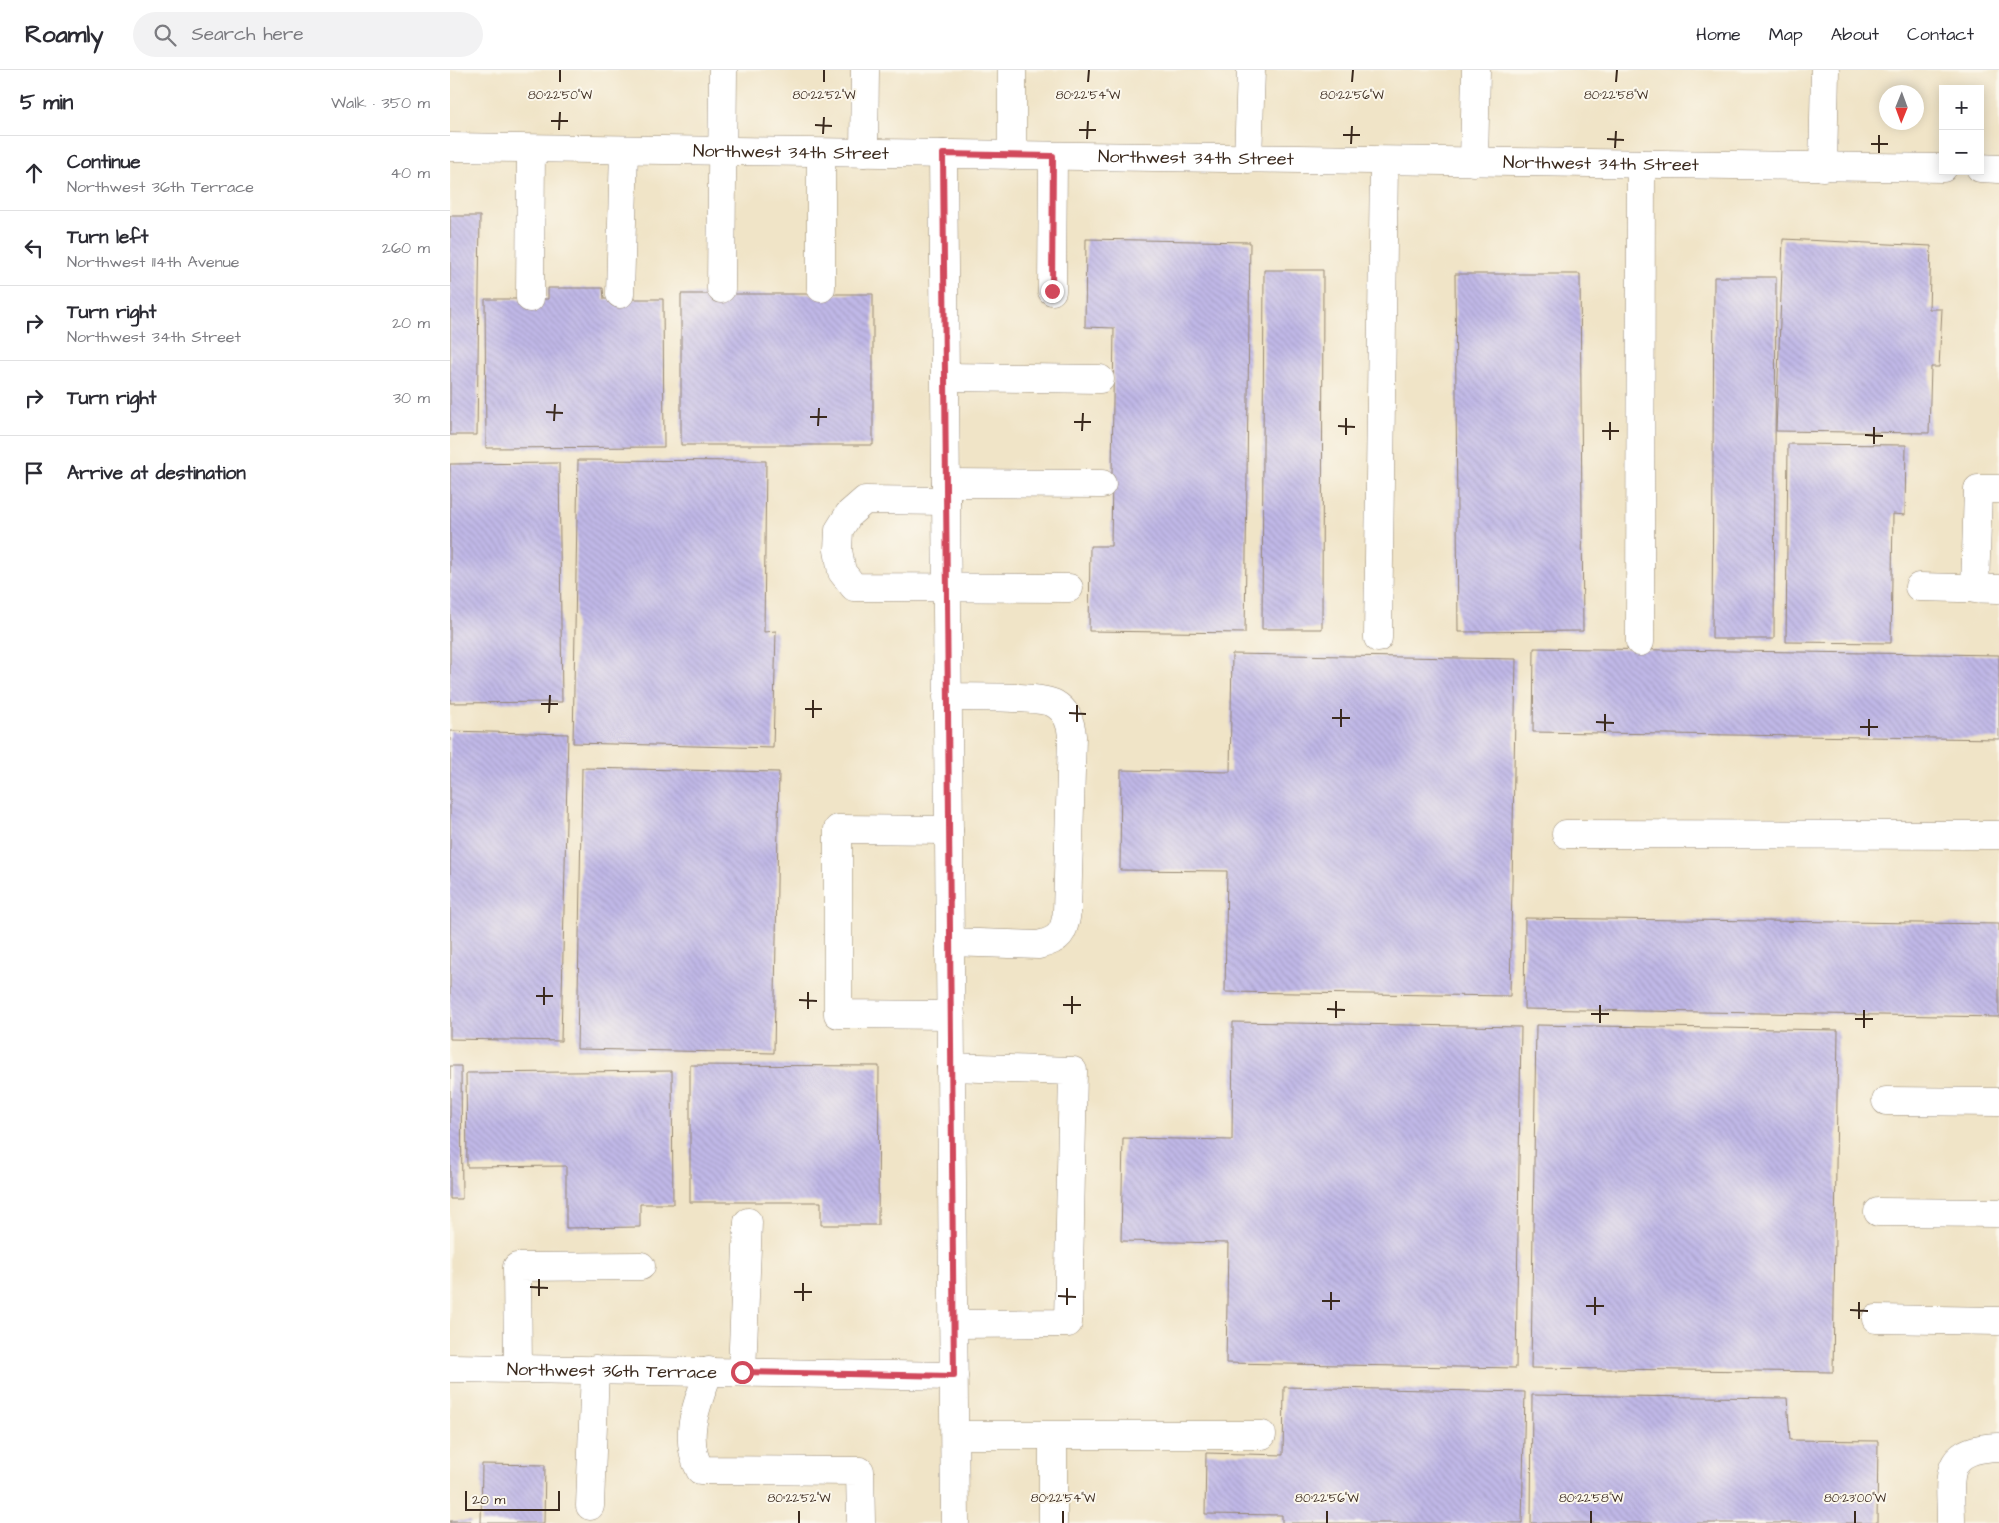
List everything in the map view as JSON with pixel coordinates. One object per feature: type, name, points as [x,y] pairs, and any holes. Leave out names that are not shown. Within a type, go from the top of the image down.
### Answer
[{"type":"street","points":[[721,289],[723,70]]},
{"type":"street","points":[[864,153],[865,70]]},
{"type":"street","points":[[1012,70],[1012,155]]},
{"type":"street","points":[[1248,159],[1251,70]]},
{"type":"street","points":[[1474,162],[1476,70]]},
{"type":"street","points":[[1823,167],[1825,70]]},
{"type":"street","name":"Northwest 34th Street","points":[[450,148],[1939,168]]},
{"type":"street","points":[[530,298],[531,149]]},
{"type":"street","points":[[620,294],[624,150]]},
{"type":"street","points":[[821,153],[821,288]]},
{"type":"street","points":[[943,154],[955,1523]]},
{"type":"street","points":[[1052,291],[1053,156]]},
{"type":"street","points":[[1378,638],[1384,161]]},
{"type":"street","points":[[1640,642],[1641,164]]},
{"type":"street","points":[[1984,168],[1999,169]]},
{"type":"street","points":[[945,377],[1100,379]]},
{"type":"street","points":[[1069,588],[854,587],[842,572],[838,550],[839,530],[850,514],[865,500],[946,492],[1102,484]]},
{"type":"street","points":[[1919,587],[1987,589],[1978,489],[1999,488]]},
{"type":"street","points":[[948,698],[1037,699],[1054,703],[1064,710],[1071,724],[1072,736],[1067,912],[1065,926],[1059,937],[1049,943],[1038,945],[949,942]]},
{"type":"street","points":[[949,830],[838,829],[838,1014],[950,1015]]},
{"type":"street","points":[[1566,834],[1999,835]]},
{"type":"street","points":[[951,1067],[1073,1071],[1068,1323],[953,1324]]},
{"type":"street","points":[[1886,1101],[1999,1102]]},
{"type":"street","points":[[1878,1212],[1999,1213]]},
{"type":"street","points":[[742,1372],[748,1222]]},
{"type":"street","points":[[518,1368],[517,1267],[640,1266]]},
{"type":"street","points":[[1876,1318],[1999,1321]]},
{"type":"street","name":"Northwest 36th Terrace","points":[[450,1368],[954,1376]]},
{"type":"street","points":[[590,1506],[595,1369]]},
{"type":"street","points":[[709,1371],[695,1410],[691,1428],[691,1446],[700,1470],[860,1471],[861,1523]]},
{"type":"street","points":[[955,1435],[1262,1435]]},
{"type":"street","points":[[1053,1436],[1053,1523]]},
{"type":"street","points":[[1951,1523],[1952,1472],[1954,1462],[1966,1453],[1982,1447],[1999,1447]]},
{"type":"building","points":[[450,216],[480,216],[477,435],[450,435]]},
{"type":"building","points":[[1086,239],[1250,242],[1245,633],[1089,631],[1090,546],[1111,546],[1114,328],[1085,327]]},
{"type":"building","points":[[1783,239],[1931,246],[1929,309],[1942,309],[1939,367],[1931,367],[1929,433],[1776,431]]},
{"type":"building","points":[[1264,270],[1323,270],[1322,629],[1262,629]]},
{"type":"building","points":[[1455,274],[1580,274],[1583,631],[1458,632]]},
{"type":"building","points":[[1714,277],[1776,277],[1774,639],[1712,639]]},
{"type":"building","points":[[548,288],[603,288],[604,299],[663,299],[664,447],[486,448],[485,299],[548,299]]},
{"type":"building","points":[[681,294],[873,294],[873,445],[681,445]]},
{"type":"building","points":[[1788,444],[1906,445],[1905,515],[1893,514],[1891,643],[1786,642]]},
{"type":"building","points":[[578,460],[766,461],[764,632],[776,631],[773,748],[573,743]]},
{"type":"building","points":[[559,463],[562,702],[450,703],[450,464]]},
{"type":"building","points":[[1534,648],[1999,655],[1999,739],[1533,732]]},
{"type":"building","points":[[1232,654],[1516,659],[1510,996],[1225,992],[1227,871],[1120,870],[1121,770],[1230,772]]},
{"type":"building","points":[[450,731],[568,734],[561,1041],[450,1039]]},
{"type":"building","points":[[582,768],[779,772],[774,1053],[577,1049]]},
{"type":"building","points":[[1525,918],[1999,924],[1999,1017],[1524,1009]]},
{"type":"building","points":[[1233,1022],[1521,1027],[1516,1368],[1226,1363],[1228,1243],[1121,1241],[1123,1138],[1232,1140]]},
{"type":"building","points":[[1536,1025],[1838,1030],[1833,1372],[1531,1368]]},
{"type":"building","points":[[690,1065],[879,1066],[878,1225],[821,1225],[821,1202],[690,1202]]},
{"type":"building","points":[[450,1066],[461,1066],[462,1199],[450,1199]]},
{"type":"building","points":[[672,1071],[673,1204],[640,1204],[640,1227],[566,1228],[566,1166],[467,1167],[466,1073]]},
{"type":"building","points":[[1284,1387],[1525,1392],[1522,1523],[1282,1523],[1282,1515],[1205,1514],[1206,1453],[1283,1455]]},
{"type":"building","points":[[1532,1395],[1787,1398],[1790,1440],[1878,1441],[1877,1523],[1531,1523]]},
{"type":"building","points":[[482,1464],[545,1465],[544,1523],[481,1523]]},
{"type":"building","points":[[450,1521],[471,1521],[471,1523],[450,1523]]},
{"type":"route","points":[[742,1372],[954,1376],[943,154],[1053,156],[1052,291]]}]
